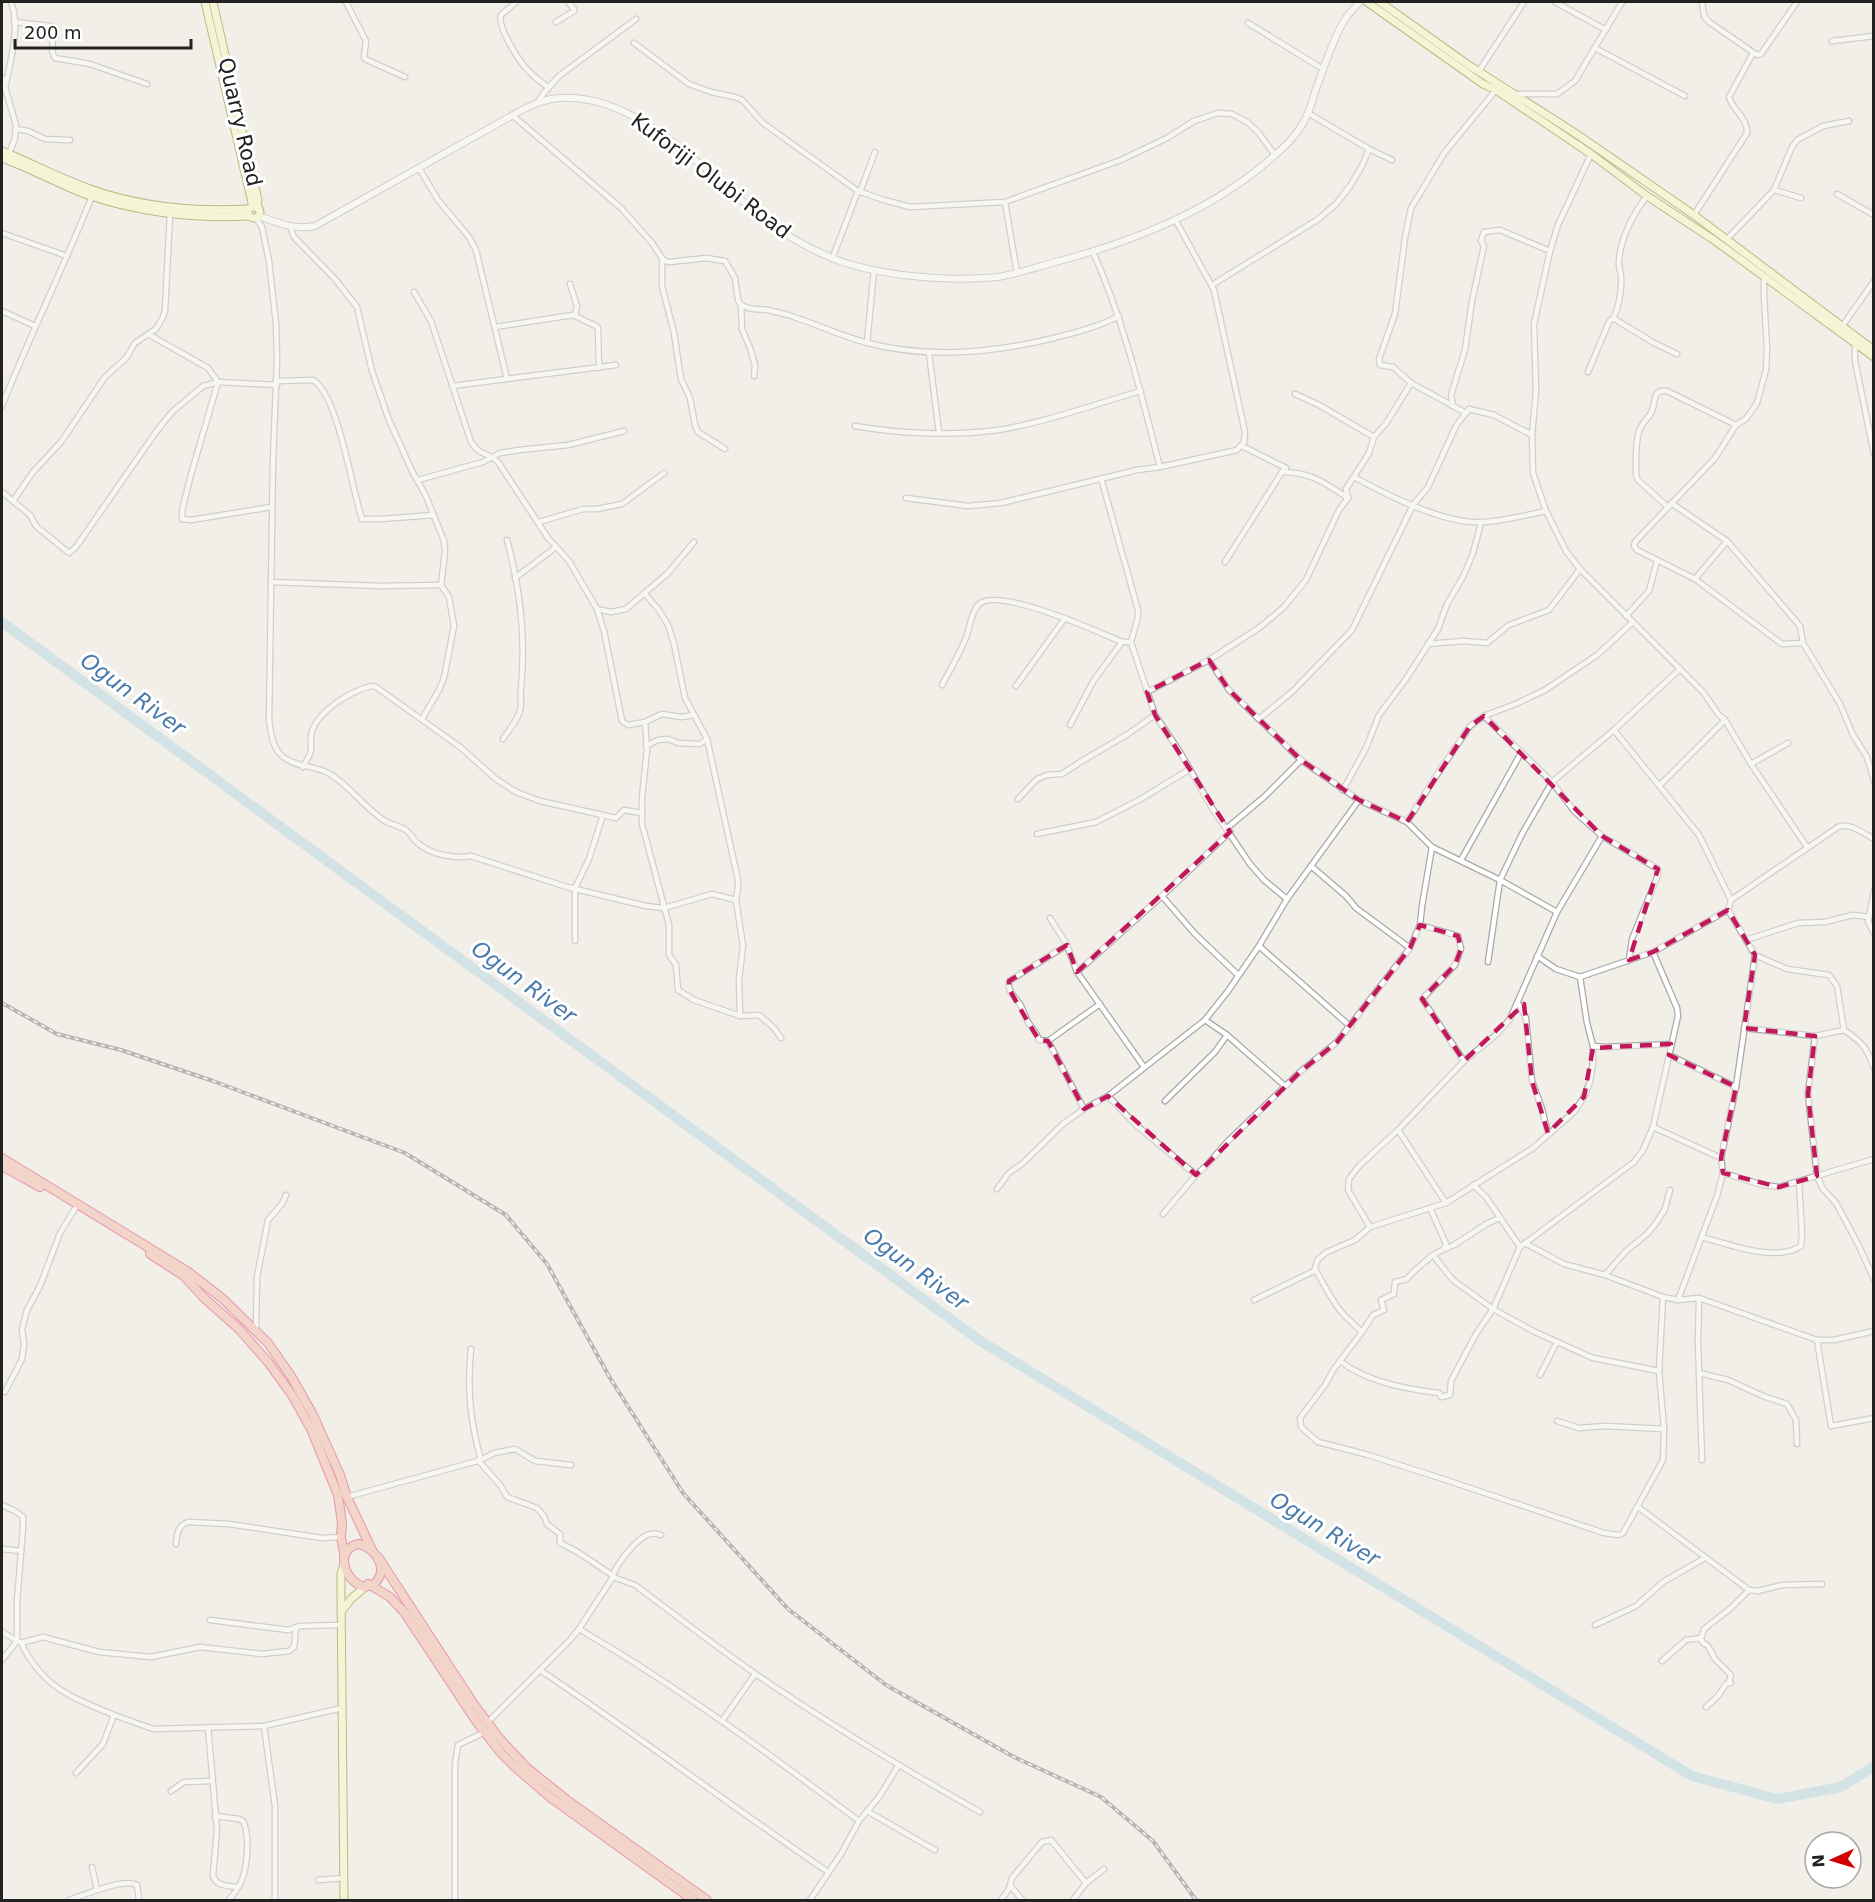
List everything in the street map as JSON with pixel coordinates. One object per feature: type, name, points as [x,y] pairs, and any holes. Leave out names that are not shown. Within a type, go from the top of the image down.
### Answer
[{"type":"highway","points":[[2,1158],[187,1271],[222,1298],[256,1330],[280,1359],[303,1396],[340,1475],[346,1497],[372,1550],[487,1723],[513,1754],[544,1783],[707,1900]]},
{"type":"highway","points":[[2,1166],[76,1207],[184,1276],[238,1329],[268,1362],[304,1415],[340,1503],[344,1564],[354,1582],[359,1586],[371,1586],[379,1579],[381,1572],[378,1557]]},
{"type":"highway","points":[[344,1554],[348,1549],[359,1544],[372,1550]]},
{"type":"highway","points":[[367,1586],[390,1597],[404,1612],[501,1753],[537,1787],[693,1900]]},
{"type":"main road","name":"Quarry Road","points":[[205,2],[254,212]]},
{"type":"main road","name":"Quarry Road","points":[[213,2],[258,200],[254,212]]},
{"type":"main road","points":[[1366,2],[1516,94],[1694,215],[1874,357]]},
{"type":"main road","points":[[1380,2],[1483,84],[1496,90],[1591,154],[1647,196],[1874,350]]},
{"type":"main road","points":[[4,154],[91,189],[120,197],[185,209],[254,212]]},
{"type":"main road","points":[[4,154],[92,195],[118,203],[170,214],[222,217],[254,212]]},
{"type":"main road","points":[[344,1564],[341,1574],[344,1900]]},
{"type":"main road","points":[[341,1612],[351,1599],[367,1586]]},
{"type":"street","points":[[5,88],[13,43],[14,22],[10,2]]},
{"type":"street","points":[[346,2],[366,41],[365,60],[405,77]]},
{"type":"street","points":[[516,2],[501,15],[500,24],[523,65],[549,88]]},
{"type":"street","points":[[556,22],[574,11],[568,2]]},
{"type":"street","name":"Kuforiji Olubi Road","points":[[254,212],[290,227],[308,228],[327,221],[538,102],[560,98],[575,99],[605,104],[627,112],[654,129],[762,217],[832,259],[890,273],[968,279],[1017,273],[1093,252],[1176,221],[1232,189],[1275,155],[1298,131],[1308,113],[1344,19],[1360,2]]},
{"type":"street","points":[[1479,71],[1524,2]]},
{"type":"street","points":[[1555,2],[1606,30]]},
{"type":"street","points":[[1516,94],[1557,94],[1575,81],[1622,2]]},
{"type":"street","points":[[1702,2],[1704,16],[1709,22],[1753,53],[1761,54],[1797,2]]},
{"type":"street","points":[[538,102],[544,91],[559,76],[636,19]]},
{"type":"street","points":[[14,22],[51,26],[54,32],[52,51],[55,58],[90,64],[147,84]]},
{"type":"street","points":[[1248,23],[1323,69]]},
{"type":"street","points":[[1832,41],[1874,36]]},
{"type":"street","points":[[634,43],[690,84],[741,100],[764,123],[859,192],[910,207],[1005,202],[1121,160],[1167,138],[1194,121],[1218,113],[1232,114],[1247,122],[1258,132],[1275,155]]},
{"type":"street","points":[[1594,48],[1685,96]]},
{"type":"street","points":[[1694,215],[1747,133],[1746,124],[1732,105],[1730,97],[1753,53]]},
{"type":"street","points":[[2,77],[16,129],[4,154]]},
{"type":"street","points":[[1496,90],[1444,152],[1411,207],[1395,314],[1379,358],[1380,365],[1393,367],[1411,383],[1453,406],[1466,412],[1469,409],[1494,415],[1532,435]]},
{"type":"street","points":[[1308,113],[1392,160]]},
{"type":"street","points":[[512,115],[621,208],[665,261],[706,258],[725,261],[735,278],[738,300],[746,309],[786,314],[867,343],[929,353],[992,351],[1089,329],[1119,316]]},
{"type":"street","points":[[1727,239],[1774,190],[1792,147],[1797,141],[1823,126],[1849,121]]},
{"type":"street","points":[[16,129],[28,131],[45,139],[70,140]]},
{"type":"street","points":[[1212,285],[1317,220],[1336,204],[1362,166],[1369,149]]},
{"type":"street","points":[[832,259],[875,152]]},
{"type":"street","points":[[1591,154],[1566,206],[1550,251],[1534,324],[1536,391],[1532,435],[1533,472],[1546,511],[1566,551],[1580,569],[1703,692],[1725,720],[1751,764],[1807,847]]},
{"type":"street","points":[[419,168],[438,200],[469,237],[476,250],[507,379]]},
{"type":"street","points":[[1774,190],[1801,198]]},
{"type":"street","points":[[1837,194],[1874,215]]},
{"type":"street","points":[[2,406],[92,195]]},
{"type":"street","points":[[1588,372],[1609,322],[1617,312],[1621,277],[1618,263],[1623,243],[1634,213],[1647,196]]},
{"type":"street","points":[[1005,202],[1017,273]]},
{"type":"street","points":[[254,212],[262,227],[269,261],[276,324],[277,383],[269,661],[269,720],[273,744],[292,762],[329,773],[382,819],[406,830],[418,844],[424,847],[455,857],[471,856],[575,888],[646,906],[664,908],[712,894],[736,900]]},
{"type":"street","points":[[13,501],[33,472],[60,442],[105,377],[126,358],[135,343],[159,325],[165,310],[170,214]]},
{"type":"street","points":[[906,498],[957,505],[1001,503],[1137,470],[1219,455],[1237,450],[1242,446],[1245,432],[1212,285],[1176,221]]},
{"type":"street","points":[[290,227],[294,237],[335,279],[357,307],[367,353],[382,400],[400,447],[426,496],[444,541],[441,585],[448,597],[454,626],[444,678],[422,719]]},
{"type":"street","points":[[1453,406],[1451,394],[1465,350],[1472,301],[1484,246],[1481,241],[1485,232],[1500,230],[1550,251]]},
{"type":"street","points":[[2,233],[67,255]]},
{"type":"street","points":[[1093,252],[1119,316],[1160,467]]},
{"type":"street","points":[[662,258],[662,286],[674,333],[681,379],[690,398],[695,425],[698,432],[725,449]]},
{"type":"street","points":[[867,343],[874,270]]},
{"type":"street","points":[[1764,277],[1766,369],[1757,403],[1746,419],[1736,425],[1715,458],[1635,542],[1634,546],[1657,561],[1695,579],[1782,644],[1803,643]]},
{"type":"street","points":[[1841,329],[1874,281]]},
{"type":"street","points":[[570,284],[577,306],[575,316]]},
{"type":"street","points":[[414,292],[431,321],[441,346],[471,442],[478,452],[493,457],[556,548],[569,561],[597,609],[604,631],[622,721],[628,725],[645,722],[662,714],[681,717],[693,715]]},
{"type":"street","points":[[741,305],[742,329],[753,356],[756,371],[754,376]]},
{"type":"street","points":[[2,311],[35,326]]},
{"type":"street","points":[[495,327],[558,316],[575,316],[598,328],[599,368]]},
{"type":"street","points":[[1613,318],[1677,354]]},
{"type":"street","points":[[148,334],[208,368],[219,382]]},
{"type":"street","points":[[1855,344],[1855,361],[1874,454]]},
{"type":"street","points":[[929,353],[939,432]]},
{"type":"street","points":[[452,386],[615,365]]},
{"type":"street","points":[[2,492],[30,515],[36,526],[69,553],[165,420],[203,386],[219,382],[277,383],[313,380],[320,386],[334,413],[362,519],[434,515]]},
{"type":"street","points":[[219,382],[190,478],[182,519],[190,520],[272,507]]},
{"type":"street","points":[[1348,498],[1346,489],[1369,453],[1374,437],[1387,422],[1411,383]]},
{"type":"street","points":[[1736,425],[1660,390],[1654,398],[1653,408],[1646,423],[1640,429],[1636,475],[1638,480],[1670,505],[1727,541],[1800,626],[1803,643],[1840,704],[1853,735],[1867,757],[1874,781]]},
{"type":"street","points":[[855,426],[880,430],[973,433],[1034,423],[1141,392]]},
{"type":"street","points":[[1295,394],[1319,405],[1374,437]]},
{"type":"street","points":[[1260,719],[1293,691],[1352,630],[1413,505],[1428,487],[1456,426],[1469,409]]},
{"type":"street","points":[[418,480],[483,462],[500,453],[568,445],[624,431]]},
{"type":"street","points":[[1226,562],[1286,468],[1242,446]]},
{"type":"street","points":[[1282,472],[1314,476],[1348,498]]},
{"type":"street","points":[[539,522],[575,511],[622,504],[664,473]]},
{"type":"street","points":[[1354,477],[1379,491],[1441,517],[1481,523],[1546,511]]},
{"type":"street","points":[[1101,478],[1138,610],[1131,642],[1155,715],[1212,808],[1250,864],[1264,880],[1287,899]]},
{"type":"street","points":[[1147,692],[1209,660],[1259,628],[1283,608],[1306,580],[1338,510],[1348,498]]},
{"type":"street","points":[[1343,790],[1366,748],[1379,715],[1406,679],[1437,629],[1473,553],[1481,523]]},
{"type":"street","points":[[503,739],[515,722],[520,708],[524,645],[515,578],[507,540]]},
{"type":"street","points":[[1695,579],[1727,541]]},
{"type":"street","points":[[597,609],[611,612],[626,609],[668,573],[694,542]]},
{"type":"street","points":[[515,578],[556,548]]},
{"type":"street","points":[[1626,616],[1649,591],[1657,561]]},
{"type":"street","points":[[1428,644],[1463,641],[1487,644],[1509,625],[1548,610],[1580,569]]},
{"type":"street","points":[[271,582],[380,586],[441,585]]},
{"type":"street","points":[[644,593],[668,625],[685,698],[707,739],[724,812],[725,828],[738,880],[736,900],[743,946],[739,979],[740,1016]]},
{"type":"street","points":[[942,685],[965,641],[976,609],[982,602],[993,600],[1026,606],[1065,618],[1122,642],[1131,642]]},
{"type":"street","points":[[1016,686],[1065,618]]},
{"type":"street","points":[[1407,822],[1470,726],[1484,716],[1545,690],[1597,655],[1633,622]]},
{"type":"street","points":[[1070,725],[1094,680],[1122,642]]},
{"type":"street","points":[[1209,660],[1229,690],[1301,760],[1359,800],[1407,822],[1432,848],[1461,860],[1557,912]]},
{"type":"street","points":[[1488,962],[1500,880],[1522,834],[1552,782],[1614,730],[1680,669]]},
{"type":"street","points":[[303,767],[310,752],[311,734],[316,723],[333,706],[367,687],[376,687],[460,747],[496,779],[516,792],[540,801],[616,818],[624,810],[642,813]]},
{"type":"street","points":[[1018,799],[1037,779],[1047,775],[1062,774],[1155,715]]},
{"type":"street","points":[[1484,716],[1552,782],[1574,811],[1602,836],[1659,871],[1632,939],[1629,960]]},
{"type":"street","points":[[1660,784],[1725,720]]},
{"type":"street","points":[[645,722],[642,824],[669,925],[669,955],[676,965],[678,990],[694,999],[740,1016],[759,1015],[782,1038]]},
{"type":"street","points":[[1614,730],[1699,835],[1731,900]]},
{"type":"street","points":[[646,746],[658,740],[668,739],[678,743],[700,744],[707,739]]},
{"type":"street","points":[[1751,764],[1788,743]]},
{"type":"street","points":[[1461,860],[1521,753]]},
{"type":"street","points":[[1077,972],[1162,896],[1301,760]]},
{"type":"street","points":[[1037,834],[1096,822],[1123,809],[1190,769]]},
{"type":"street","points":[[997,1189],[1009,1173],[1023,1163],[1053,1132],[1084,1109],[1108,1096],[1204,1020],[1228,991],[1259,946],[1287,899],[1359,800]]},
{"type":"street","points":[[575,941],[575,888],[589,859],[603,815]]},
{"type":"street","points":[[1537,956],[1556,969],[1580,977],[1653,952],[1728,910],[1731,900],[1843,825],[1874,839]]},
{"type":"street","points":[[1370,1227],[1348,1191],[1349,1179],[1359,1166],[1398,1130],[1464,1061],[1497,1034],[1510,1019],[1557,912],[1602,836]]},
{"type":"street","points":[[1163,1214],[1196,1174],[1285,1086],[1337,1042],[1351,1027],[1410,948],[1420,925],[1432,848]]},
{"type":"street","points":[[1311,866],[1346,896],[1356,908],[1410,948]]},
{"type":"street","points":[[1874,891],[1868,922],[1874,933]]},
{"type":"street","points":[[1162,896],[1195,934],[1238,975]]},
{"type":"street","points":[[1678,1300],[1717,1196],[1723,1173],[1720,1158],[1736,1087],[1755,956],[1728,910]]},
{"type":"street","points":[[1746,940],[1798,923],[1825,922],[1853,915],[1869,917]]},
{"type":"street","points":[[1050,918],[1067,945],[1077,972],[1144,1067]]},
{"type":"street","points":[[1420,925],[1458,936],[1461,949],[1455,965],[1422,999],[1464,1061]]},
{"type":"street","points":[[1067,945],[1038,965],[1014,977],[1008,985],[1013,996],[1021,1005],[1039,1040],[1048,1041],[1100,1004]]},
{"type":"street","points":[[1259,946],[1351,1027]]},
{"type":"street","points":[[1340,1361],[1354,1372],[1398,1386],[1439,1393],[1441,1397],[1450,1395],[1451,1381],[1476,1334],[1493,1309],[1520,1247],[1634,1162],[1643,1150],[1653,1127],[1678,1016],[1677,1008],[1653,952]]},
{"type":"street","points":[[1755,956],[1787,969],[1829,975],[1837,986],[1844,1030],[1858,1040],[1867,1051],[1874,1068]]},
{"type":"street","points":[[1314,1271],[1318,1259],[1327,1252],[1355,1240],[1370,1227],[1446,1203],[1533,1148],[1574,1112],[1590,1082],[1593,1046],[1580,977]]},
{"type":"street","points":[[1518,1002],[1526,1018],[1532,1081],[1548,1133]]},
{"type":"street","points":[[1204,1020],[1227,1035],[1285,1086]]},
{"type":"street","points":[[1744,1028],[1815,1036],[1844,1030]]},
{"type":"street","points":[[1165,1101],[1215,1052],[1227,1035]]},
{"type":"street","points":[[1815,1036],[1808,1094],[1818,1176],[1823,1189],[1836,1203],[1874,1279]]},
{"type":"street","points":[[1048,1041],[1084,1109]]},
{"type":"street","points":[[1593,1046],[1671,1044]]},
{"type":"street","points":[[1669,1055],[1736,1087]]},
{"type":"street","points":[[1108,1096],[1136,1125],[1196,1174]]},
{"type":"street","points":[[1653,1127],[1720,1158]]},
{"type":"street","points":[[1398,1130],[1446,1203]]},
{"type":"street","points":[[1723,1173],[1779,1187],[1874,1159]]},
{"type":"street","points":[[1701,1237],[1769,1253],[1791,1252],[1801,1246],[1799,1182]]},
{"type":"street","points":[[1473,1185],[1486,1197],[1520,1247]]},
{"type":"street","points":[[1605,1275],[1626,1251],[1647,1234],[1656,1223],[1665,1209],[1670,1190]]},
{"type":"street","points":[[256,1330],[257,1276],[263,1241],[269,1217],[282,1204],[286,1196]]},
{"type":"street","points":[[4,1392],[22,1359],[24,1344],[22,1329],[27,1310],[40,1286],[60,1233],[76,1207]]},
{"type":"street","points":[[1430,1208],[1446,1244],[1444,1249]]},
{"type":"street","points":[[1500,1218],[1433,1255],[1407,1279],[1395,1282],[1394,1294],[1381,1300],[1384,1310],[1372,1315],[1300,1418],[1301,1427],[1318,1442],[1365,1454],[1604,1533],[1618,1535],[1623,1533],[1663,1460],[1664,1429],[1659,1371],[1663,1297]]},
{"type":"street","points":[[1526,1243],[1564,1264],[1605,1275],[1663,1297],[1678,1300],[1699,1298],[1817,1340],[1834,1340],[1874,1331]]},
{"type":"street","points":[[1433,1255],[1453,1280],[1493,1309],[1557,1342],[1593,1358],[1659,1371]]},
{"type":"street","points":[[1254,1300],[1316,1269],[1340,1310],[1362,1332]]},
{"type":"street","points":[[1699,1298],[1702,1460]]},
{"type":"street","points":[[1817,1340],[1831,1426],[1874,1418]]},
{"type":"street","points":[[1540,1375],[1557,1342]]},
{"type":"street","points":[[471,1349],[469,1400],[480,1460],[507,1497],[537,1508],[547,1524],[560,1534],[560,1543],[613,1576],[635,1585],[755,1674],[898,1766],[980,1812]]},
{"type":"street","points":[[1699,1372],[1728,1380],[1787,1404],[1796,1420],[1797,1444]]},
{"type":"street","points":[[1557,1421],[1579,1428],[1605,1426],[1664,1429]]},
{"type":"street","points":[[346,1497],[480,1460],[494,1453],[515,1449],[535,1461],[571,1465]]},
{"type":"street","points":[[2,1505],[23,1517],[17,1602],[19,1642]]},
{"type":"street","points":[[1638,1507],[1749,1590],[1758,1591],[1782,1585],[1822,1584]]},
{"type":"street","points":[[176,1544],[178,1529],[188,1522],[229,1524],[322,1538],[341,1537]]},
{"type":"street","points":[[487,1723],[579,1629],[625,1555],[645,1536],[656,1533],[661,1535]]},
{"type":"street","points":[[2,1549],[21,1551]]},
{"type":"street","points":[[1594,1625],[1636,1606],[1663,1582],[1705,1558]]},
{"type":"street","points":[[1706,1707],[1718,1696],[1726,1684],[1731,1683],[1729,1681],[1731,1675],[1716,1659],[1708,1646],[1702,1642],[1704,1629],[1731,1608],[1749,1590]]},
{"type":"street","points":[[210,1620],[288,1630],[296,1627],[342,1625]]},
{"type":"street","points":[[2,1660],[19,1642],[43,1638],[99,1652],[151,1657],[170,1654],[186,1648],[200,1647],[262,1654],[281,1653],[289,1652],[294,1647],[296,1627]]},
{"type":"street","points":[[579,1629],[641,1665],[859,1821]]},
{"type":"street","points":[[2,1632],[19,1642],[29,1658],[56,1688],[114,1715],[153,1729],[264,1726],[342,1708]]},
{"type":"street","points":[[1662,1661],[1686,1640],[1701,1638]]},
{"type":"street","points":[[540,1670],[605,1713],[828,1872]]},
{"type":"street","points":[[722,1721],[755,1674]]},
{"type":"street","points":[[76,1773],[103,1744],[114,1715]]},
{"type":"street","points":[[264,1726],[276,1806],[275,1900]]},
{"type":"street","points":[[208,1727],[216,1830],[214,1879],[219,1884],[238,1887]]},
{"type":"street","points":[[455,1900],[455,1764],[458,1745],[485,1732]]},
{"type":"street","points":[[810,1900],[824,1882],[859,1821],[879,1797],[898,1766]]},
{"type":"street","points":[[171,1791],[184,1782],[212,1781]]},
{"type":"street","points":[[867,1811],[935,1850]]},
{"type":"street","points":[[215,1816],[239,1819],[246,1827],[247,1865],[238,1887],[229,1900]]},
{"type":"street","points":[[1001,1900],[1012,1878],[1042,1842],[1051,1840],[1086,1883]]},
{"type":"street","points":[[92,1866],[97,1890]]},
{"type":"street","points":[[1073,1900],[1086,1883],[1104,1869]]},
{"type":"street","points":[[318,1880],[344,1878]]},
{"type":"street","points":[[69,1900],[80,1899],[97,1890],[134,1883],[138,1888],[139,1900]]},
{"type":"street","points":[[1010,1885],[1022,1900]]},
{"type":"highlighted area","points":[[1209,660],[1229,690],[1301,760],[1359,800],[1407,822],[1470,726],[1484,716],[1602,836],[1658,869],[1629,960],[1653,952],[1728,910],[1755,955],[1744,1028],[1815,1036],[1808,1094],[1817,1176],[1779,1187],[1723,1173],[1721,1158],[1736,1087],[1669,1055],[1671,1044],[1593,1048],[1584,1097],[1548,1133],[1532,1081],[1524,1004],[1464,1061],[1422,999],[1455,965],[1461,949],[1458,936],[1420,925],[1410,948],[1337,1042],[1300,1072],[1196,1175],[1108,1096],[1084,1109],[1048,1041],[1039,1040],[1028,1022],[1009,989],[1009,981],[1067,945],[1077,972],[1230,832],[1155,715],[1147,692]]},
{"type":"waterway","name":"Ogun River","points":[[2,622],[979,1340],[1692,1776],[1777,1799],[1841,1787],[1874,1766]]},
{"type":"railway","points":[[2,1003],[57,1034],[121,1050],[213,1081],[405,1153],[506,1215],[547,1264],[610,1378],[683,1493],[788,1609],[886,1685],[1014,1757],[1101,1797],[1153,1841],[1196,1900]]}]
